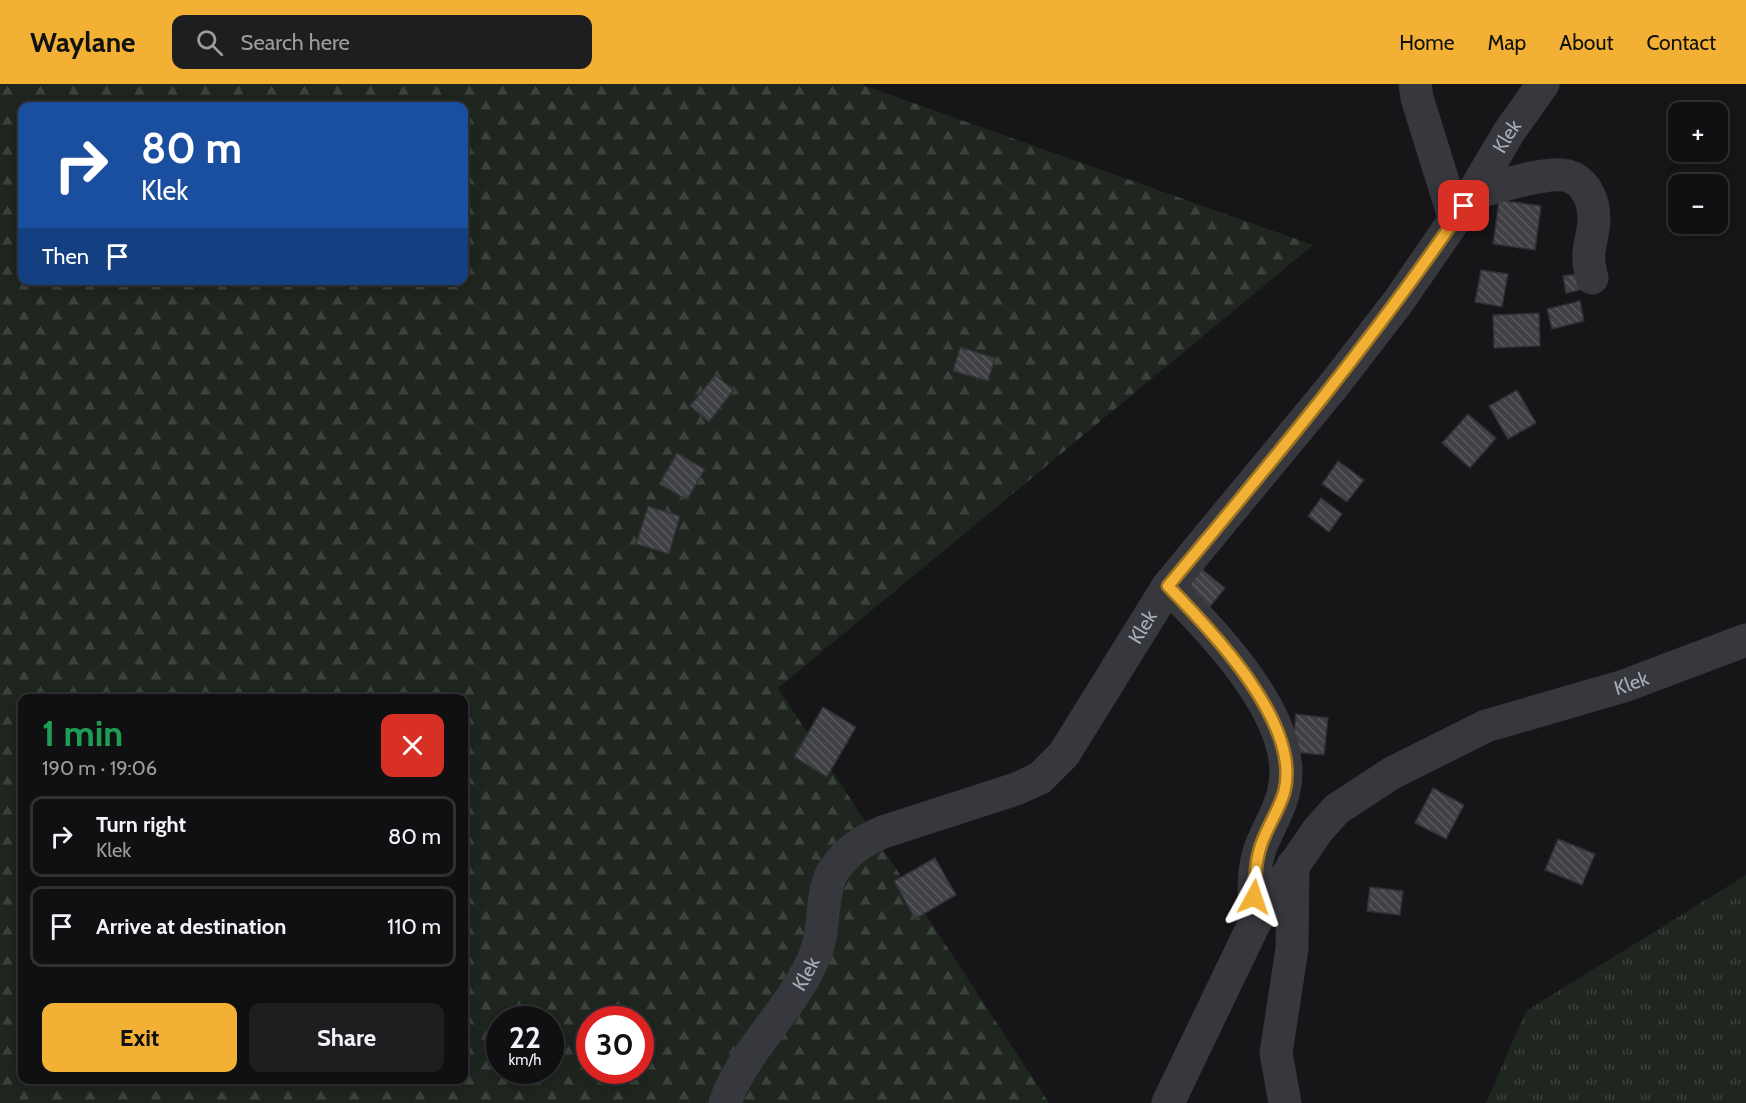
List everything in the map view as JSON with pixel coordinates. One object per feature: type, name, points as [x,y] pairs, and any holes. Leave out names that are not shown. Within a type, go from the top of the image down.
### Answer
[{"type":"street","points":[[1415,84],[1417,99],[1455,220]]},
{"type":"street","name":"Klek","points":[[725,1103],[744,1061],[807,975],[824,924],[831,873],[845,855],[863,840],[883,832],[1017,789],[1040,778],[1064,754],[1168,586],[1334,385],[1398,302],[1473,193],[1509,132],[1543,84]]},
{"type":"street","points":[[1473,193],[1563,175],[1577,180],[1593,199],[1594,222],[1587,249],[1592,278]]},
{"type":"street","points":[[1168,586],[1226,647],[1261,698],[1279,737],[1287,775],[1284,792],[1259,850],[1255,877],[1256,922]]},
{"type":"street","name":"Klek","points":[[1168,1103],[1256,922],[1318,830],[1337,809],[1368,787],[1431,752],[1485,726],[1624,686],[1746,640]]},
{"type":"street","points":[[1285,1103],[1276,1053],[1293,950],[1293,865]]},
{"type":"green space","points":[[0,84],[860,84],[1313,245],[778,688],[1049,1103],[0,1103]]},
{"type":"green space","points":[[1746,875],[1746,1103],[1486,1103],[1526,1011]]},
{"type":"building","points":[[1499,200],[1541,206],[1535,250],[1493,244]]},
{"type":"building","points":[[1481,270],[1508,274],[1502,307],[1475,302]]},
{"type":"building","points":[[1577,274],[1580,290],[1566,293],[1563,276]]},
{"type":"building","points":[[1580,301],[1584,321],[1552,329],[1547,309]]},
{"type":"building","points":[[1539,313],[1540,346],[1494,348],[1493,315]]},
{"type":"building","points":[[960,347],[995,358],[988,381],[953,371]]},
{"type":"building","points":[[715,375],[734,390],[709,422],[690,406]]},
{"type":"building","points":[[1517,390],[1536,423],[1508,439],[1489,406]]},
{"type":"building","points":[[1468,414],[1496,438],[1470,468],[1442,443]]},
{"type":"building","points":[[677,453],[705,469],[687,500],[659,484]]},
{"type":"building","points":[[1338,461],[1364,480],[1347,502],[1322,484]]},
{"type":"building","points":[[1321,498],[1342,514],[1329,532],[1308,516]]},
{"type":"building","points":[[648,506],[680,516],[669,554],[636,544]]},
{"type":"building","points":[[1197,565],[1225,588],[1209,608],[1181,585]]},
{"type":"building","points":[[823,707],[856,727],[827,777],[794,757]]},
{"type":"building","points":[[1296,714],[1328,718],[1324,755],[1292,752]]},
{"type":"building","points":[[1433,788],[1464,805],[1446,839],[1415,823]]},
{"type":"building","points":[[1558,839],[1595,854],[1582,885],[1545,870]]},
{"type":"building","points":[[935,858],[956,895],[915,919],[894,881]]},
{"type":"building","points":[[1370,887],[1403,891],[1400,915],[1367,911]]},
{"type":"route","points":[[1254,897],[1259,850],[1274,819],[1284,792],[1287,775],[1279,737],[1261,698],[1226,647],[1168,586],[1334,385],[1398,302],[1464,206]]}]
